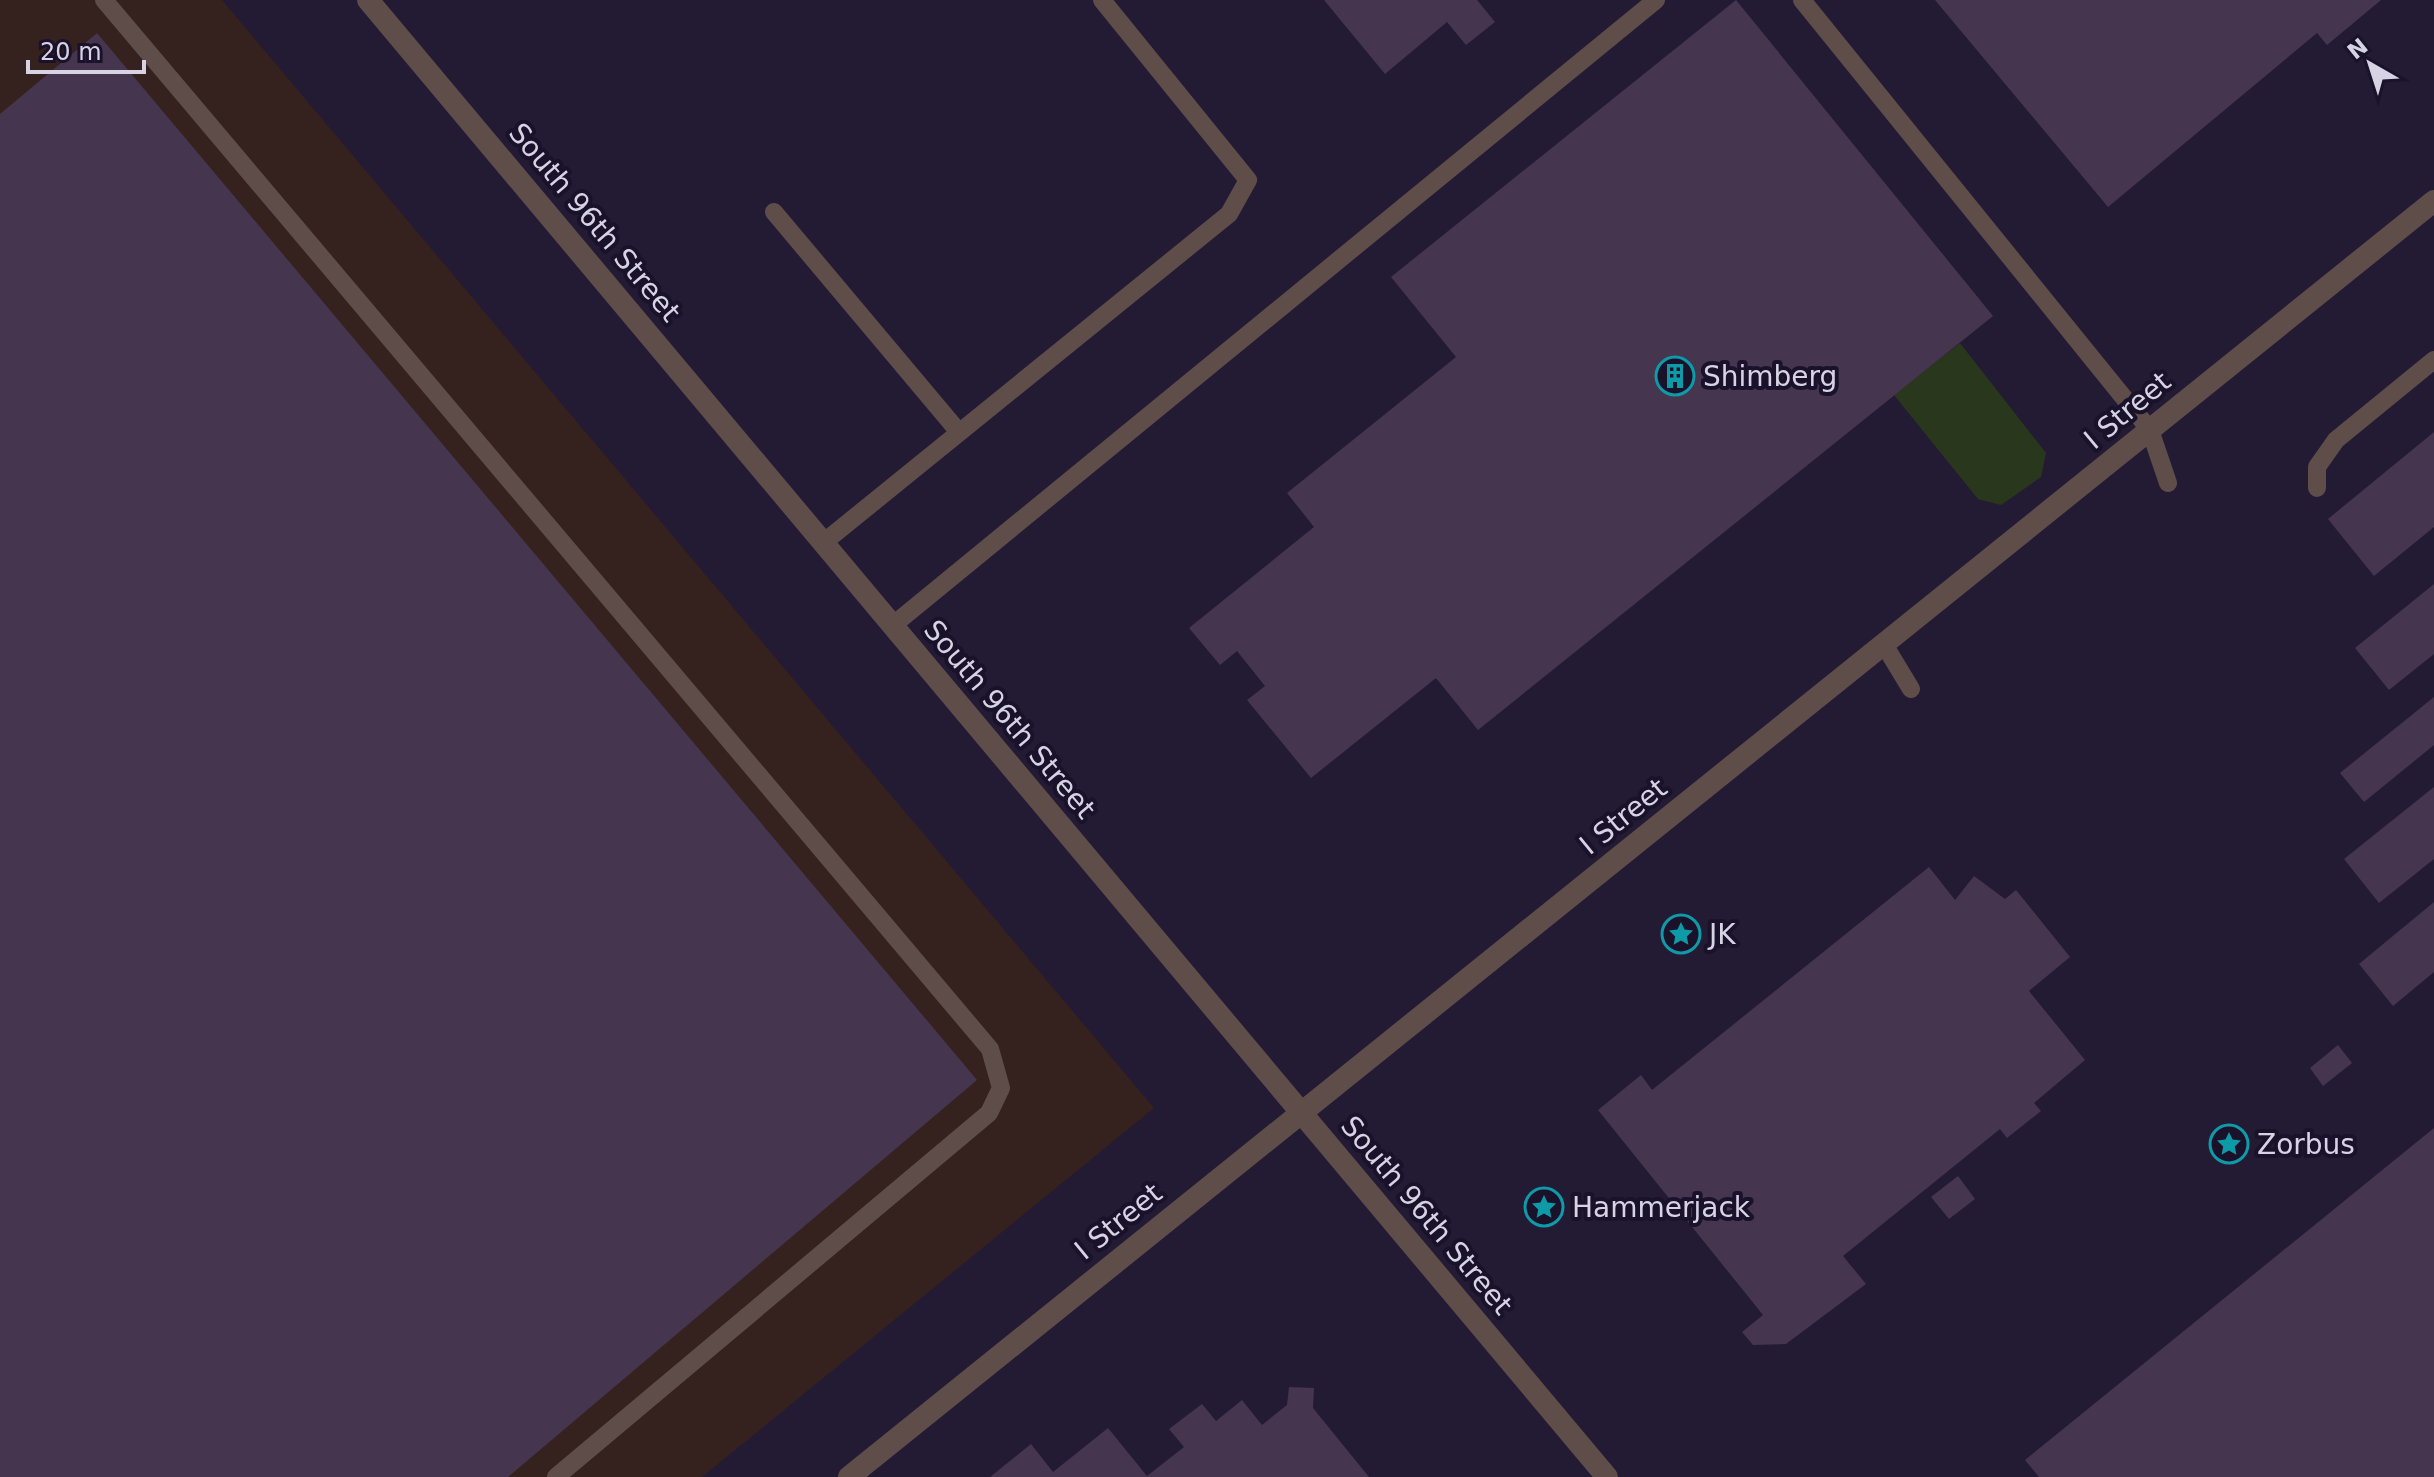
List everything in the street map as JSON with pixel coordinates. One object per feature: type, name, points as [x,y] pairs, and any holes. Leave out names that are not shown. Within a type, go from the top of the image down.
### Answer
[{"type":"street","name":"South 96th Street","points":[[368,0],[1607,1477]]},
{"type":"street","name":"I Street","points":[[849,1477],[2434,201]]},
{"type":"lane","points":[[104,0],[990,1049],[1001,1088],[989,1113],[556,1477]]},
{"type":"lane","points":[[823,543],[1229,214],[1248,180],[1102,0]]},
{"type":"lane","points":[[892,626],[1656,0]]},
{"type":"lane","points":[[1802,0],[2150,430],[2168,483]]},
{"type":"lane","points":[[774,212],[958,431]]},
{"type":"lane","points":[[2317,488],[2317,467],[2336,440],[2434,360]]},
{"type":"lane","points":[[1885,646],[1911,689]]},
{"type":"shaded area","points":[[0,0],[222,0],[1154,1108],[702,1477],[0,1477]]},
{"type":"green space","points":[[1960,343],[2046,453],[2041,477],[2001,505],[1978,499],[1894,395]]},
{"type":"building","points":[[1324,0],[1477,0],[1495,22],[1466,45],[1447,22],[1385,74]]},
{"type":"building","name":"Shimberg","points":[[1736,0],[1993,316],[1478,730],[1436,678],[1311,778],[1247,700],[1265,686],[1237,651],[1220,665],[1189,628],[1314,527],[1287,493],[1456,357],[1391,277]]},
{"type":"building","points":[[1935,0],[2381,0],[2327,45],[2317,33],[2108,207]]},
{"type":"building","points":[[97,33],[977,1080],[508,1477],[0,1477],[0,114]]},
{"type":"building","points":[[2434,432],[2434,527],[2374,576],[2328,519]]},
{"type":"building","points":[[2434,584],[2434,654],[2389,690],[2355,648]]},
{"type":"building","points":[[2434,697],[2434,745],[2364,802],[2340,773]]},
{"type":"building","points":[[2434,787],[2434,859],[2379,903],[2344,859]]},
{"type":"building","points":[[1929,867],[1955,900],[1974,876],[2005,899],[2016,890],[2070,957],[2029,991],[2085,1060],[2034,1103],[2041,1111],[2007,1138],[2000,1129],[1843,1256],[1866,1284],[1786,1344],[1753,1345],[1742,1332],[1763,1315],[1598,1110],[1641,1075],[1652,1090]]},
{"type":"building","points":[[2434,902],[2434,972],[2393,1006],[2359,964]]},
{"type":"building","points":[[2338,1045],[2352,1063],[2323,1086],[2310,1068]]},
{"type":"building","points":[[2434,1128],[2434,1477],[2039,1477],[2025,1460]]},
{"type":"building","points":[[1958,1176],[1975,1199],[1949,1219],[1931,1197]]},
{"type":"building","points":[[1289,1387],[1314,1388],[1313,1408],[1369,1477],[990,1477],[1031,1444],[1053,1472],[1108,1428],[1147,1476],[1184,1447],[1169,1429],[1202,1404],[1216,1421],[1242,1400],[1262,1425],[1287,1405]]},
{"type":"place","name":"Shimberg","points":[[1675,376]]},
{"type":"place","name":"JK","points":[[1681,934]]},
{"type":"place","name":"Zorbus","points":[[2229,1144]]},
{"type":"place","name":"Hammerjack","points":[[1544,1207]]}]
